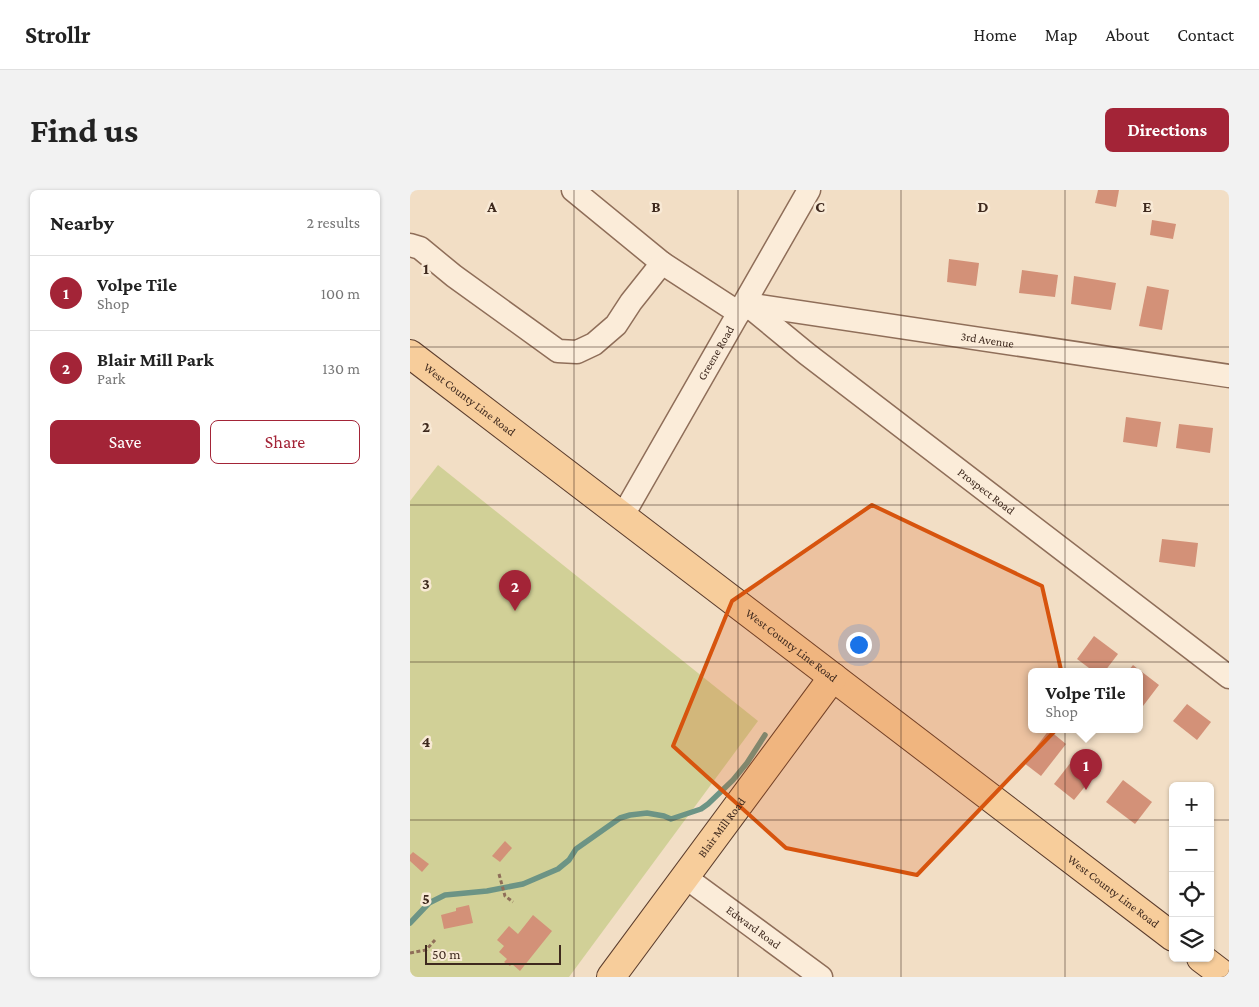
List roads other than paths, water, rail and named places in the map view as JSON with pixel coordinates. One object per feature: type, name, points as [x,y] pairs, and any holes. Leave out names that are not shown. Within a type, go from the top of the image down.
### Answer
[{"type":"main road","name":"West County Line Road","points":[[410,354],[1169,934]]},
{"type":"main road","name":"Blair Mill Road","points":[[611,977],[833,677]]},
{"type":"main road","points":[[1206,962],[1226,977]]},
{"type":"street","name":"Prospect Road","points":[[573,190],[662,264],[742,308],[815,360],[1229,678]]},
{"type":"street","name":"Greene Road","points":[[622,516],[809,190]]},
{"type":"street","points":[[410,245],[420,248],[454,276],[558,351],[577,352],[594,344],[616,325],[642,287],[662,264]]},
{"type":"street","name":"3rd Avenue","points":[[742,308],[1229,376]]},
{"type":"street","points":[[1193,650],[1229,655]]},
{"type":"street","name":"Edward Road","points":[[686,877],[821,977]]},
{"type":"waterway","points":[[410,923],[429,903],[445,895],[487,891],[523,884],[558,869],[569,860],[576,849],[620,818],[647,813],[671,819],[701,809],[733,780],[747,763],[765,735]]},
{"type":"place","name":"Blair Mill Park","points":[[515,611]]},
{"type":"place","name":"Volpe Tile","points":[[1086,790]]}]
